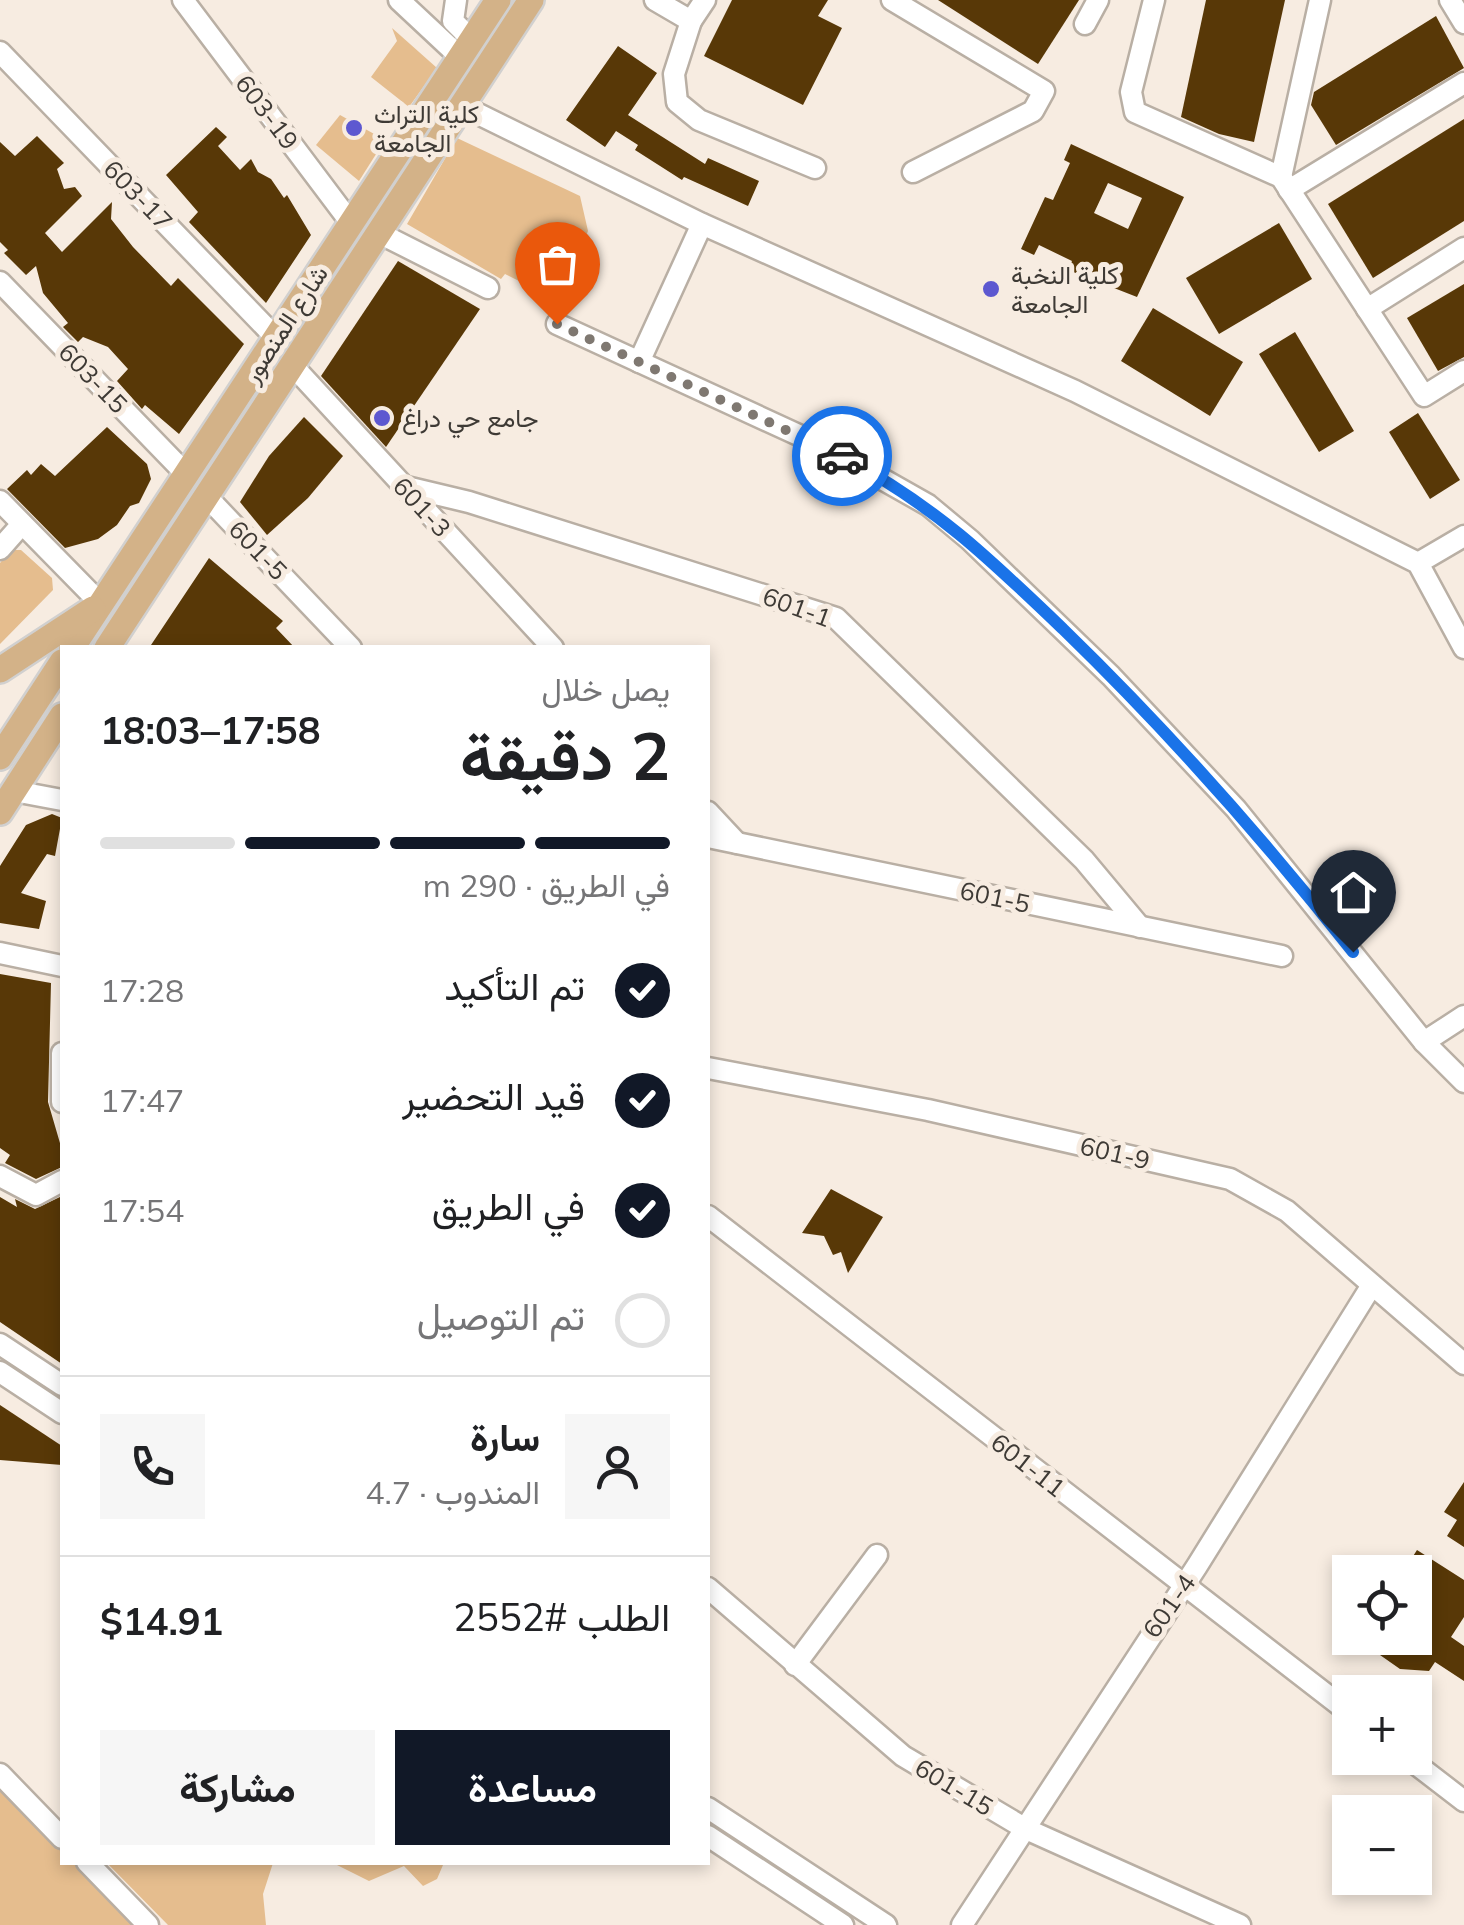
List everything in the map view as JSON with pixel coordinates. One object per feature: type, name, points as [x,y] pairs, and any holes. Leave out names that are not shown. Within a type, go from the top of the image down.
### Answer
[{"type":"main road","name":"شارع المنصور","points":[[74,645],[498,0]]},
{"type":"main road","name":"شارع المنصور","points":[[109,645],[532,0]]},
{"type":"main road","points":[[0,670],[101,604]]},
{"type":"main road","points":[[7,801],[1,751],[60,665]]},
{"type":"main road","points":[[1,751],[57,725]]},
{"type":"main road","points":[[7,801],[57,725]]},
{"type":"street","name":"603-19","points":[[183,0],[351,223]]},
{"type":"street","points":[[399,0],[466,49]]},
{"type":"street","points":[[456,0],[453,21],[466,49]]},
{"type":"street","points":[[655,0],[692,21]]},
{"type":"street","points":[[705,0],[692,21],[674,74],[677,102],[699,120],[815,168]]},
{"type":"street","points":[[892,0],[1044,91],[1034,112],[912,172]]},
{"type":"street","points":[[1085,24],[1098,0]]},
{"type":"street","points":[[1154,0],[1131,92],[1135,112],[1285,183],[1424,396],[1464,371]]},
{"type":"street","points":[[1285,183],[1320,0]]},
{"type":"street","points":[[1450,0],[1464,23]]},
{"type":"street","name":"603-17","points":[[0,52],[276,338]]},
{"type":"street","points":[[1285,183],[1464,83]]},
{"type":"street","points":[[462,106],[702,224],[1075,390],[1290,495],[1418,563],[1464,648]]},
{"type":"street","points":[[639,362],[702,224]]},
{"type":"street","points":[[379,233],[488,288]]},
{"type":"street","points":[[1366,308],[1464,248]]},
{"type":"street","name":"603-15","points":[[0,282],[186,474]]},
{"type":"street","points":[[557,324],[882,477],[970,540],[1111,676],[1236,809],[1424,1042],[1464,1082]]},
{"type":"street","name":"601-3","points":[[292,365],[550,645]]},
{"type":"street","name":"601-1","points":[[402,486],[469,502],[836,618],[1084,860],[1140,927]]},
{"type":"street","name":"601-5","points":[[206,496],[348,645]]},
{"type":"street","points":[[0,502],[101,604]]},
{"type":"street","points":[[0,549],[22,524]]},
{"type":"street","points":[[1418,563],[1464,536]]},
{"type":"street","points":[[7,801],[60,800]]},
{"type":"street","points":[[710,814],[737,843]]},
{"type":"street","name":"601-5","points":[[710,837],[1282,956]]},
{"type":"street","points":[[0,953],[60,966]]},
{"type":"street","points":[[1424,1042],[1464,1016]]},
{"type":"street","name":"601-9","points":[[710,1068],[928,1110],[1230,1179],[1287,1211],[1464,1364]]},
{"type":"street","points":[[0,1176],[36,1195],[60,1182]]},
{"type":"street","name":"601-11","points":[[710,1218],[1332,1699]]},
{"type":"street","name":"601-4","points":[[962,1925],[1372,1285]]},
{"type":"street","points":[[0,1344],[60,1384]]},
{"type":"street","points":[[0,1372],[60,1412]]},
{"type":"street","points":[[796,1664],[877,1555]]},
{"type":"street","name":"601-15","points":[[710,1590],[903,1756],[1026,1829],[1240,1925]]},
{"type":"street","points":[[0,1774],[60,1836]]},
{"type":"street","points":[[1430,1775],[1464,1801]]},
{"type":"street","points":[[710,1809],[886,1925]]},
{"type":"street","points":[[710,1837],[843,1925]]},
{"type":"street","points":[[89,1865],[148,1925]]},
{"type":"shaded area","points":[[392,28],[437,68],[409,107],[371,77],[397,41]]},
{"type":"shaded area","points":[[340,115],[385,140],[359,181],[316,145]]},
{"type":"shaded area","points":[[457,138],[580,196],[588,231],[571,271],[555,278],[545,294],[505,274],[501,279],[407,224]]},
{"type":"shaded area","points":[[11,550],[21,550],[52,578],[53,590],[0,644],[0,563]]},
{"type":"shaded area","points":[[0,1789],[60,1849],[60,1865],[76,1865],[136,1925],[0,1925]]},
{"type":"shaded area","points":[[109,1865],[272,1865],[263,1894],[266,1925],[168,1925]]},
{"type":"shaded area","points":[[337,1865],[443,1865],[437,1879],[423,1886],[404,1866],[369,1881]]},
{"type":"building","points":[[732,0],[828,0],[818,16],[842,28],[803,105],[704,56]]},
{"type":"building","points":[[938,0],[1079,0],[1038,64]]},
{"type":"building","points":[[1206,0],[1285,0],[1254,142],[1219,134],[1181,117]]},
{"type":"building","points":[[1436,16],[1464,68],[1336,145],[1311,105],[1314,92]]},
{"type":"building","points":[[618,46],[657,73],[628,115],[705,164],[708,158],[759,181],[748,206],[684,177],[682,180],[635,150],[638,145],[616,131],[605,147],[566,120]]},
{"type":"building","points":[[1464,119],[1464,221],[1373,278],[1328,204]]},
{"type":"building","points":[[216,127],[227,137],[218,146],[240,170],[251,159],[258,172],[271,179],[284,198],[287,195],[311,235],[266,303],[189,222],[198,212],[166,175]]},
{"type":"building","points":[[37,136],[64,163],[57,169],[64,189],[75,187],[82,196],[45,233],[62,252],[112,202],[111,219],[133,247],[171,286],[178,278],[244,344],[179,434],[145,405],[142,409],[117,381],[128,369],[108,347],[83,337],[78,342],[63,327],[68,323],[43,293],[36,266],[26,275],[4,253],[8,250],[0,242],[0,142],[15,156]]},
{"type":"building","points":[[1071,144],[1184,197],[1137,297],[1068,270],[1072,261],[1039,245],[1034,255],[1021,249],[1045,197],[1053,200],[1070,163],[1064,160]],"holes":[[[1108,183],[1142,198],[1128,229],[1094,213]]]},
{"type":"building","points":[[1279,223],[1312,279],[1219,334],[1186,278]]},
{"type":"building","points":[[398,261],[480,309],[386,447],[321,376]]},
{"type":"building","points":[[1464,284],[1464,357],[1438,371],[1407,318]]},
{"type":"building","points":[[1153,308],[1243,362],[1210,416],[1121,361]]},
{"type":"building","points":[[1295,332],[1354,431],[1319,452],[1259,354]]},
{"type":"building","points":[[1418,413],[1460,480],[1430,499],[1389,432]]},
{"type":"building","points":[[304,417],[343,456],[308,498],[267,535],[240,502],[269,456]]},
{"type":"building","points":[[107,427],[147,464],[151,479],[139,503],[130,506],[117,525],[98,539],[65,548],[7,489],[27,470],[31,475],[41,464],[55,476]]},
{"type":"building","points":[[209,558],[283,621],[276,628],[292,645],[151,645]]},
{"type":"building","points":[[52,814],[60,817],[55,856],[47,854],[21,893],[46,901],[39,929],[0,923],[0,866],[26,825]]},
{"type":"building","points":[[0,974],[51,983],[48,1102],[60,1143],[60,1168],[36,1179],[5,1163],[10,1155],[0,1148]]},
{"type":"building","points":[[831,1189],[883,1217],[848,1273],[841,1252],[833,1255],[824,1236],[802,1233]]},
{"type":"building","points":[[0,1197],[17,1207],[15,1199],[35,1209],[60,1197],[60,1363],[0,1322]]},
{"type":"building","points":[[0,1405],[60,1445],[60,1465],[0,1460]]},
{"type":"building","points":[[1464,1482],[1464,1547],[1447,1536],[1457,1520],[1444,1512]]},
{"type":"building","points":[[1432,1560],[1464,1580],[1464,1617],[1451,1637],[1464,1646],[1464,1681],[1435,1662],[1429,1671],[1400,1669],[1380,1655],[1432,1655]]},
{"type":"way so far","points":[[557,324],[842,456]]},
{"type":"place","name":"كلية التراث الجامعة","points":[[354,128]]},
{"type":"place","name":"كلية النخبة الجامعة","points":[[991,289]]},
{"type":"place","name":"جامع حي دراغ","points":[[382,418]]},
{"type":"route","points":[[842,456],[928,506],[970,540],[1111,676],[1236,809],[1353,952]]}]
